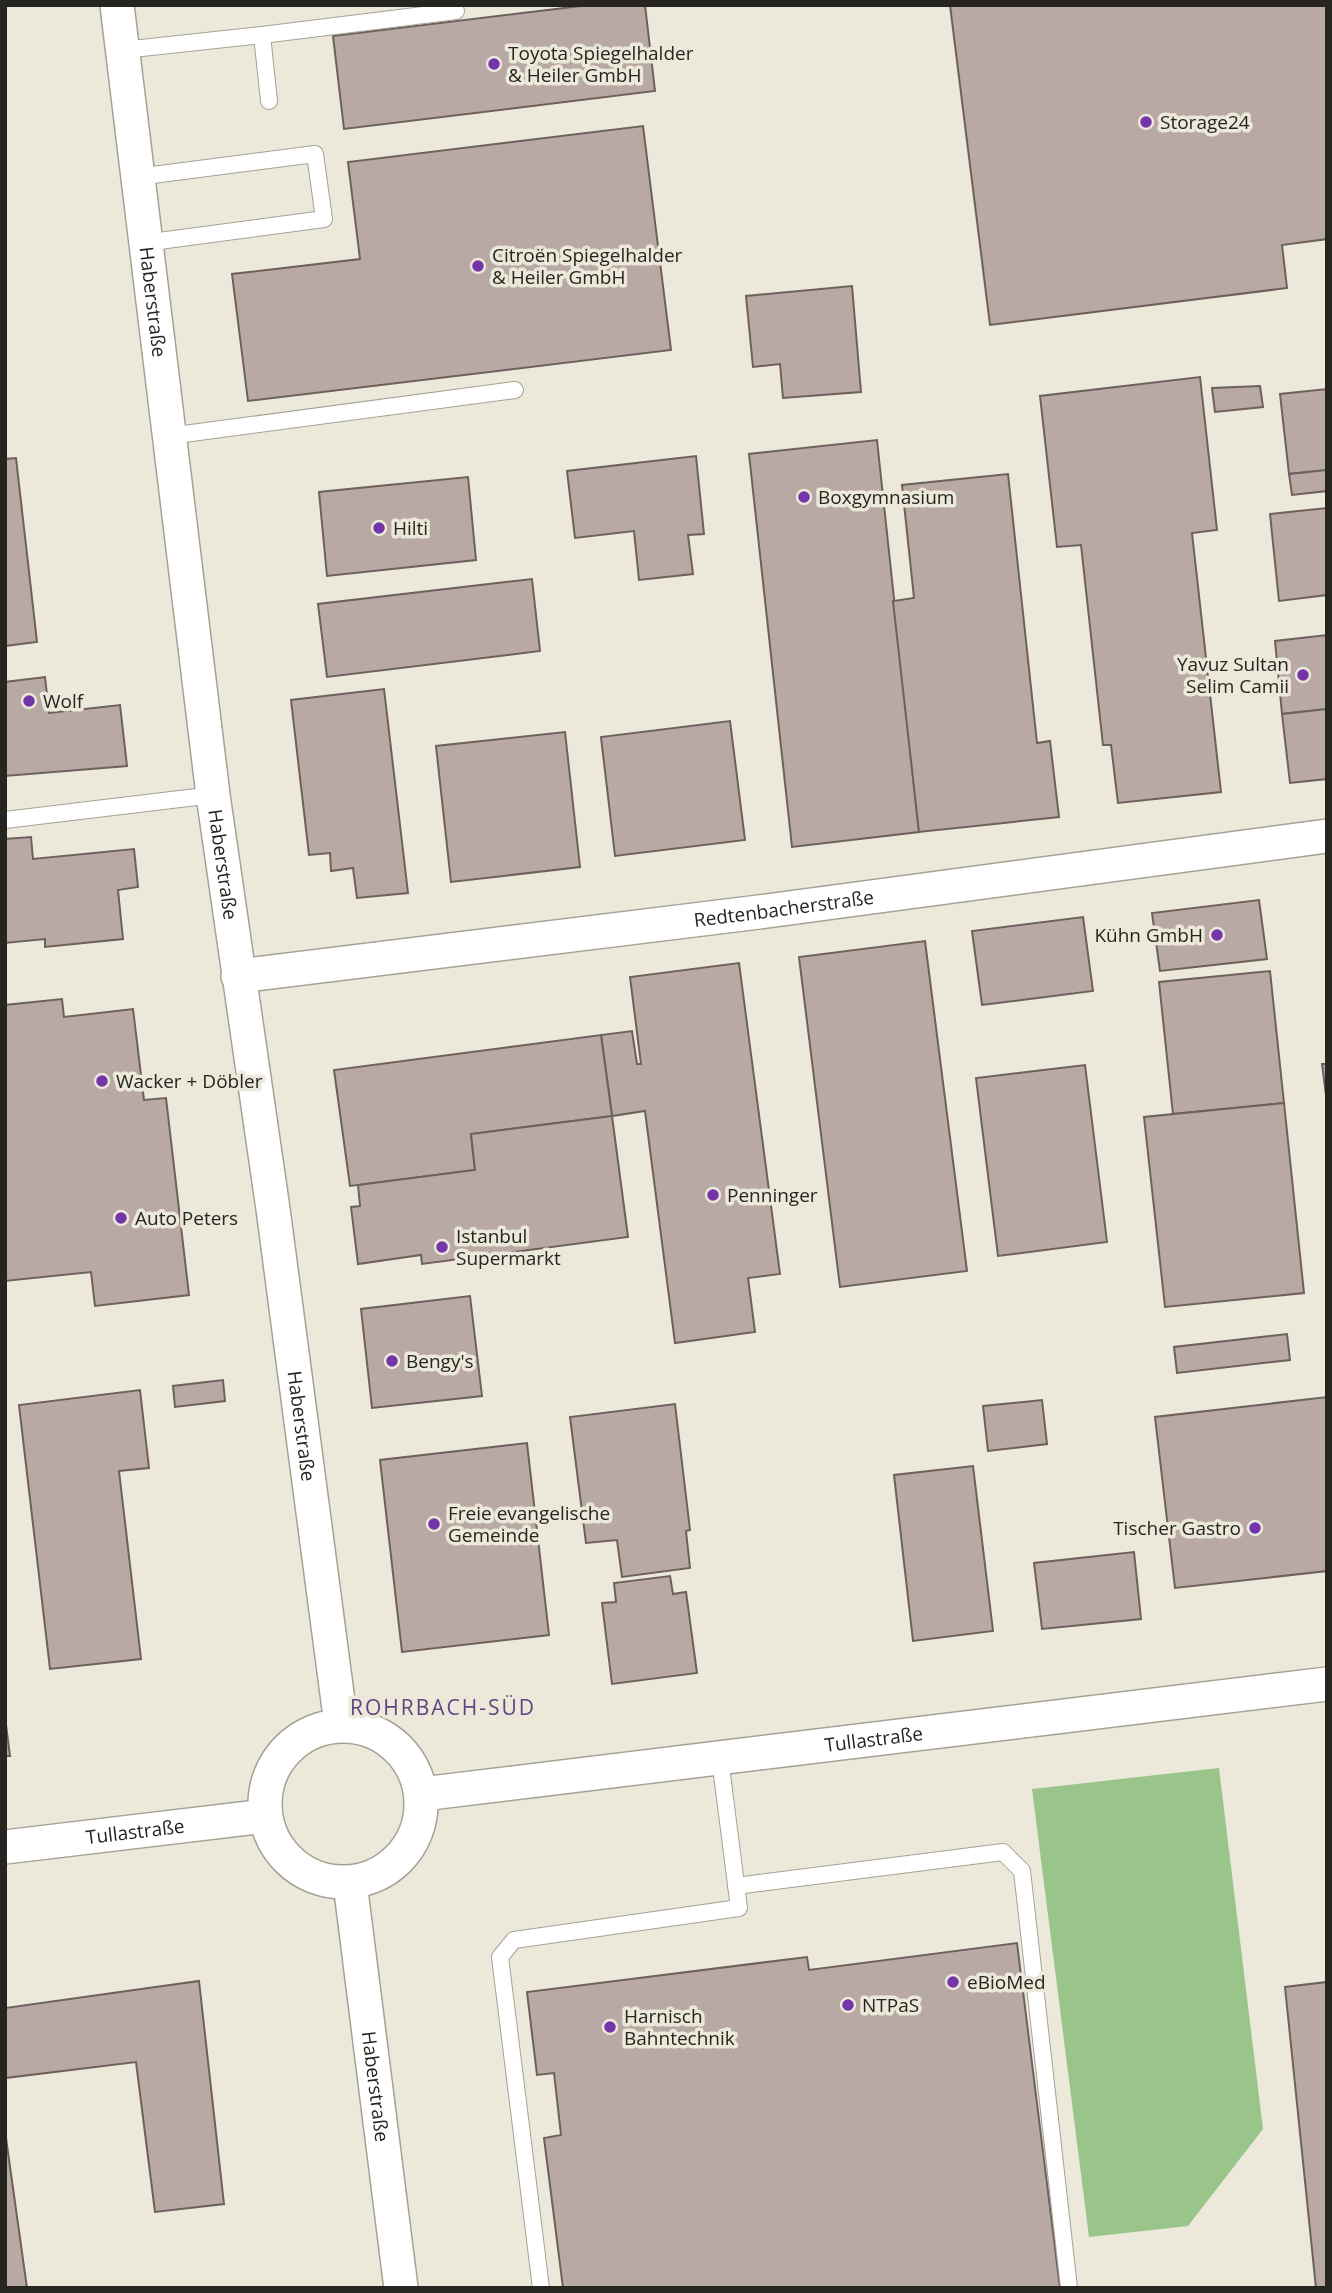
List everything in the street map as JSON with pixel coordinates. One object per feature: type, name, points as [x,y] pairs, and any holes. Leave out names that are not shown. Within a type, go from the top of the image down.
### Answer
[{"type":"street","name":"Haberstraße","points":[[117,5],[213,795],[273,1209],[341,1724]]},
{"type":"street","name":"Redtenbacherstraße","points":[[238,976],[759,912],[1327,836]]},
{"type":"street","name":"Tullastraße","points":[[422,1794],[1327,1684]]},
{"type":"street","points":[[341,1724],[372,1730],[398,1746],[412,1765],[422,1794],[419,1826],[408,1850],[386,1871],[350,1884],[314,1878],[290,1863],[275,1844],[265,1816],[266,1785],[281,1755],[308,1733],[341,1724]]},
{"type":"street","name":"Tullastraße","points":[[5,1847],[265,1816]]},
{"type":"street","name":"Haberstraße","points":[[350,1884],[401,2288]]},
{"type":"lane","points":[[123,50],[262,36],[456,11]]},
{"type":"lane","points":[[262,36],[269,101]]},
{"type":"lane","points":[[137,177],[315,154],[324,219],[144,243]]},
{"type":"lane","points":[[169,436],[515,390]]},
{"type":"lane","points":[[5,820],[213,795]]},
{"type":"lane","points":[[541,2288],[500,1957],[514,1940],[739,1908],[720,1759]]},
{"type":"lane","points":[[736,1886],[1003,1853],[1022,1871],[1069,2288]]},
{"type":"green space","points":[[1219,1768],[1263,2129],[1188,2226],[1089,2237],[1032,1789]]},
{"type":"building","name":"Toyota Spiegelhalder & Heiler GmbH","points":[[589,5],[645,5],[655,91],[344,129],[333,36]]},
{"type":"building","name":"Storage24","points":[[950,5],[1327,5],[1327,239],[1282,245],[1287,288],[990,325]]},
{"type":"building","name":"Citroën Spiegelhalder & Heiler GmbH","points":[[643,126],[671,350],[248,401],[232,274],[360,259],[348,162]]},
{"type":"building","points":[[852,286],[861,392],[783,398],[780,364],[753,367],[746,296]]},
{"type":"building","points":[[1200,377],[1217,530],[1192,533],[1221,792],[1118,803],[1111,745],[1103,745],[1081,545],[1057,547],[1040,396]]},
{"type":"building","points":[[1260,386],[1263,407],[1215,412],[1212,388]]},
{"type":"building","points":[[1327,389],[1327,470],[1289,474],[1280,394]]},
{"type":"building","points":[[877,440],[919,832],[792,847],[749,454]]},
{"type":"building","points":[[696,456],[704,534],[688,535],[693,574],[639,580],[634,531],[575,538],[567,471]]},
{"type":"building","points":[[16,458],[37,642],[5,646],[5,459]]},
{"type":"building","points":[[1327,470],[1327,491],[1292,495],[1289,474]]},
{"type":"building","points":[[1008,474],[1037,743],[1050,741],[1059,817],[919,832],[893,601],[914,598],[902,485]]},
{"type":"building","points":[[468,477],[476,560],[327,576],[319,492]]},
{"type":"building","points":[[1327,508],[1327,595],[1279,601],[1270,514]]},
{"type":"building","points":[[532,579],[540,651],[327,677],[318,604]]},
{"type":"building","name":"Yavuz Sultan Selim Camii","points":[[1327,635],[1327,709],[1282,714],[1275,641]]},
{"type":"building","points":[[45,677],[49,713],[120,705],[127,766],[5,776],[5,682]]},
{"type":"building","points":[[384,689],[408,893],[357,898],[353,868],[331,871],[330,853],[309,855],[291,700]]},
{"type":"building","points":[[1327,709],[1327,779],[1290,783],[1282,714]]},
{"type":"building","points":[[730,721],[745,840],[615,856],[601,737]]},
{"type":"building","points":[[565,732],[580,867],[451,882],[436,746]]},
{"type":"building","points":[[31,837],[33,859],[134,849],[138,887],[118,890],[123,939],[45,947],[45,939],[5,943],[5,839]]},
{"type":"building","points":[[1259,900],[1267,959],[1160,971],[1152,913]]},
{"type":"building","points":[[1083,917],[1093,991],[982,1005],[972,931]]},
{"type":"building","points":[[925,941],[967,1271],[840,1287],[799,957]]},
{"type":"building","name":"Penninger","points":[[739,963],[780,1274],[748,1278],[755,1332],[675,1343],[645,1111],[612,1116],[601,1035],[632,1031],[637,1064],[641,1064],[630,977]]},
{"type":"building","points":[[1270,971],[1284,1103],[1173,1114],[1159,982]]},
{"type":"building","points":[[62,999],[64,1017],[133,1009],[144,1100],[166,1098],[189,1295],[95,1306],[91,1272],[5,1281],[5,1005]]},
{"type":"building","points":[[601,1035],[612,1116],[471,1134],[475,1170],[350,1186],[334,1070]]},
{"type":"building","points":[[1322,1064],[1327,1064],[1327,1103]]},
{"type":"building","points":[[1085,1065],[1107,1242],[998,1256],[976,1078]]},
{"type":"building","points":[[1284,1103],[1304,1293],[1165,1307],[1144,1117]]},
{"type":"building","points":[[612,1116],[628,1237],[422,1264],[421,1255],[358,1264],[351,1207],[360,1206],[358,1185],[475,1170],[471,1134]]},
{"type":"building","points":[[470,1296],[482,1396],[372,1408],[361,1309]]},
{"type":"building","points":[[1287,1334],[1290,1360],[1177,1373],[1174,1347]]},
{"type":"building","points":[[223,1380],[225,1401],[175,1407],[173,1386]]},
{"type":"building","points":[[140,1390],[149,1468],[119,1471],[141,1659],[50,1669],[19,1405]]},
{"type":"building","points":[[1327,1397],[1327,1571],[1175,1588],[1155,1417]]},
{"type":"building","points":[[1042,1400],[1047,1444],[988,1451],[983,1406]]},
{"type":"building","points":[[675,1404],[690,1530],[686,1531],[690,1568],[622,1577],[617,1540],[586,1543],[570,1417]]},
{"type":"building","points":[[527,1443],[549,1635],[402,1652],[380,1460]]},
{"type":"building","points":[[973,1466],[993,1631],[913,1641],[894,1475]]},
{"type":"building","points":[[1134,1552],[1141,1619],[1042,1629],[1034,1563]]},
{"type":"building","points":[[670,1576],[673,1594],[686,1592],[697,1673],[612,1684],[602,1603],[616,1602],[614,1583]]},
{"type":"building","points":[[5,1717],[10,1756],[5,1756]]},
{"type":"building","points":[[1017,1943],[1060,2288],[563,2288],[544,2138],[561,2135],[554,2073],[537,2075],[527,1992],[807,1957],[809,1970]]},
{"type":"building","points":[[199,1981],[224,2204],[155,2212],[136,2062],[5,2078],[5,2008]]},
{"type":"building","points":[[1327,1982],[1327,2288],[1316,2288],[1285,1987]]},
{"type":"building","points":[[5,2131],[27,2288],[5,2288]]},
{"type":"place","name":"Toyota Spiegelhalder & Heiler GmbH","points":[[494,64]]},
{"type":"place","name":"Storage24","points":[[1146,122]]},
{"type":"place","name":"Citroën Spiegelhalder & Heiler GmbH","points":[[478,266]]},
{"type":"place","name":"Boxgymnasium","points":[[804,497]]},
{"type":"place","name":"Hilti","points":[[379,528]]},
{"type":"place","name":"Yavuz Sultan Selim Camii","points":[[1303,675]]},
{"type":"place","name":"Wolf","points":[[29,701]]},
{"type":"place","name":"Kühn GmbH","points":[[1217,935]]},
{"type":"place","name":"Wacker + Döbler","points":[[102,1081]]},
{"type":"place","name":"Penninger","points":[[713,1195]]},
{"type":"place","name":"Auto Peters","points":[[121,1218]]},
{"type":"place","name":"Istanbul Supermarkt","points":[[442,1247]]},
{"type":"place","name":"Bengy's","points":[[392,1361]]},
{"type":"place","name":"Freie evangelische Gemeinde","points":[[434,1524]]},
{"type":"place","name":"Tischer Gastro","points":[[1255,1528]]},
{"type":"place","name":"eBioMed","points":[[953,1982]]},
{"type":"place","name":"NTPaS","points":[[848,2005]]},
{"type":"place","name":"Harnisch Bahntechnik","points":[[610,2027]]},
{"type":"district","name":"ROHRBACH-SÜD","points":[[443,1708]]}]
